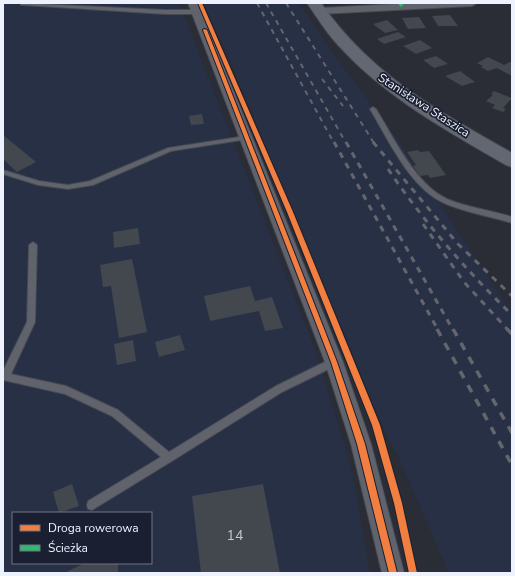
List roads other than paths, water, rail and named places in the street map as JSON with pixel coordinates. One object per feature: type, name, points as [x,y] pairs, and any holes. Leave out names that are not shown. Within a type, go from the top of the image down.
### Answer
[{"type":"street","points":[[317,7],[472,3]]},
{"type":"street","points":[[195,7],[334,362],[361,444],[393,573]]},
{"type":"street","name":"Stanisława Staszica","points":[[317,7],[343,43],[379,77],[411,100],[512,161]]},
{"type":"lane","points":[[23,4],[165,12],[195,7]]},
{"type":"lane","points":[[373,109],[413,172],[428,190],[444,200],[512,220]]},
{"type":"lane","points":[[3,172],[7,175],[38,183],[68,187],[91,183],[170,149],[246,138]]},
{"type":"lane","points":[[33,245],[31,322],[4,376],[66,390],[115,413],[169,458]]},
{"type":"lane","points":[[92,505],[279,389],[334,362]]},
{"type":"railway","points":[[257,3],[334,143]]},
{"type":"railway","points":[[266,3],[346,143]]},
{"type":"railway","points":[[286,3],[374,143]]},
{"type":"railway","points":[[322,79],[343,106]]},
{"type":"railway","points":[[334,142],[438,330]]},
{"type":"railway","points":[[346,142],[453,330]]},
{"type":"railway","points":[[373,142],[458,244],[512,296]]},
{"type":"railway","points":[[388,169],[416,208],[446,245],[478,281],[512,315]]},
{"type":"railway","points":[[423,224],[464,282],[508,330]]},
{"type":"railway","points":[[437,329],[512,465]]},
{"type":"railway","points":[[453,329],[512,433]]},
{"type":"railway","points":[[508,330],[512,334]]}]
